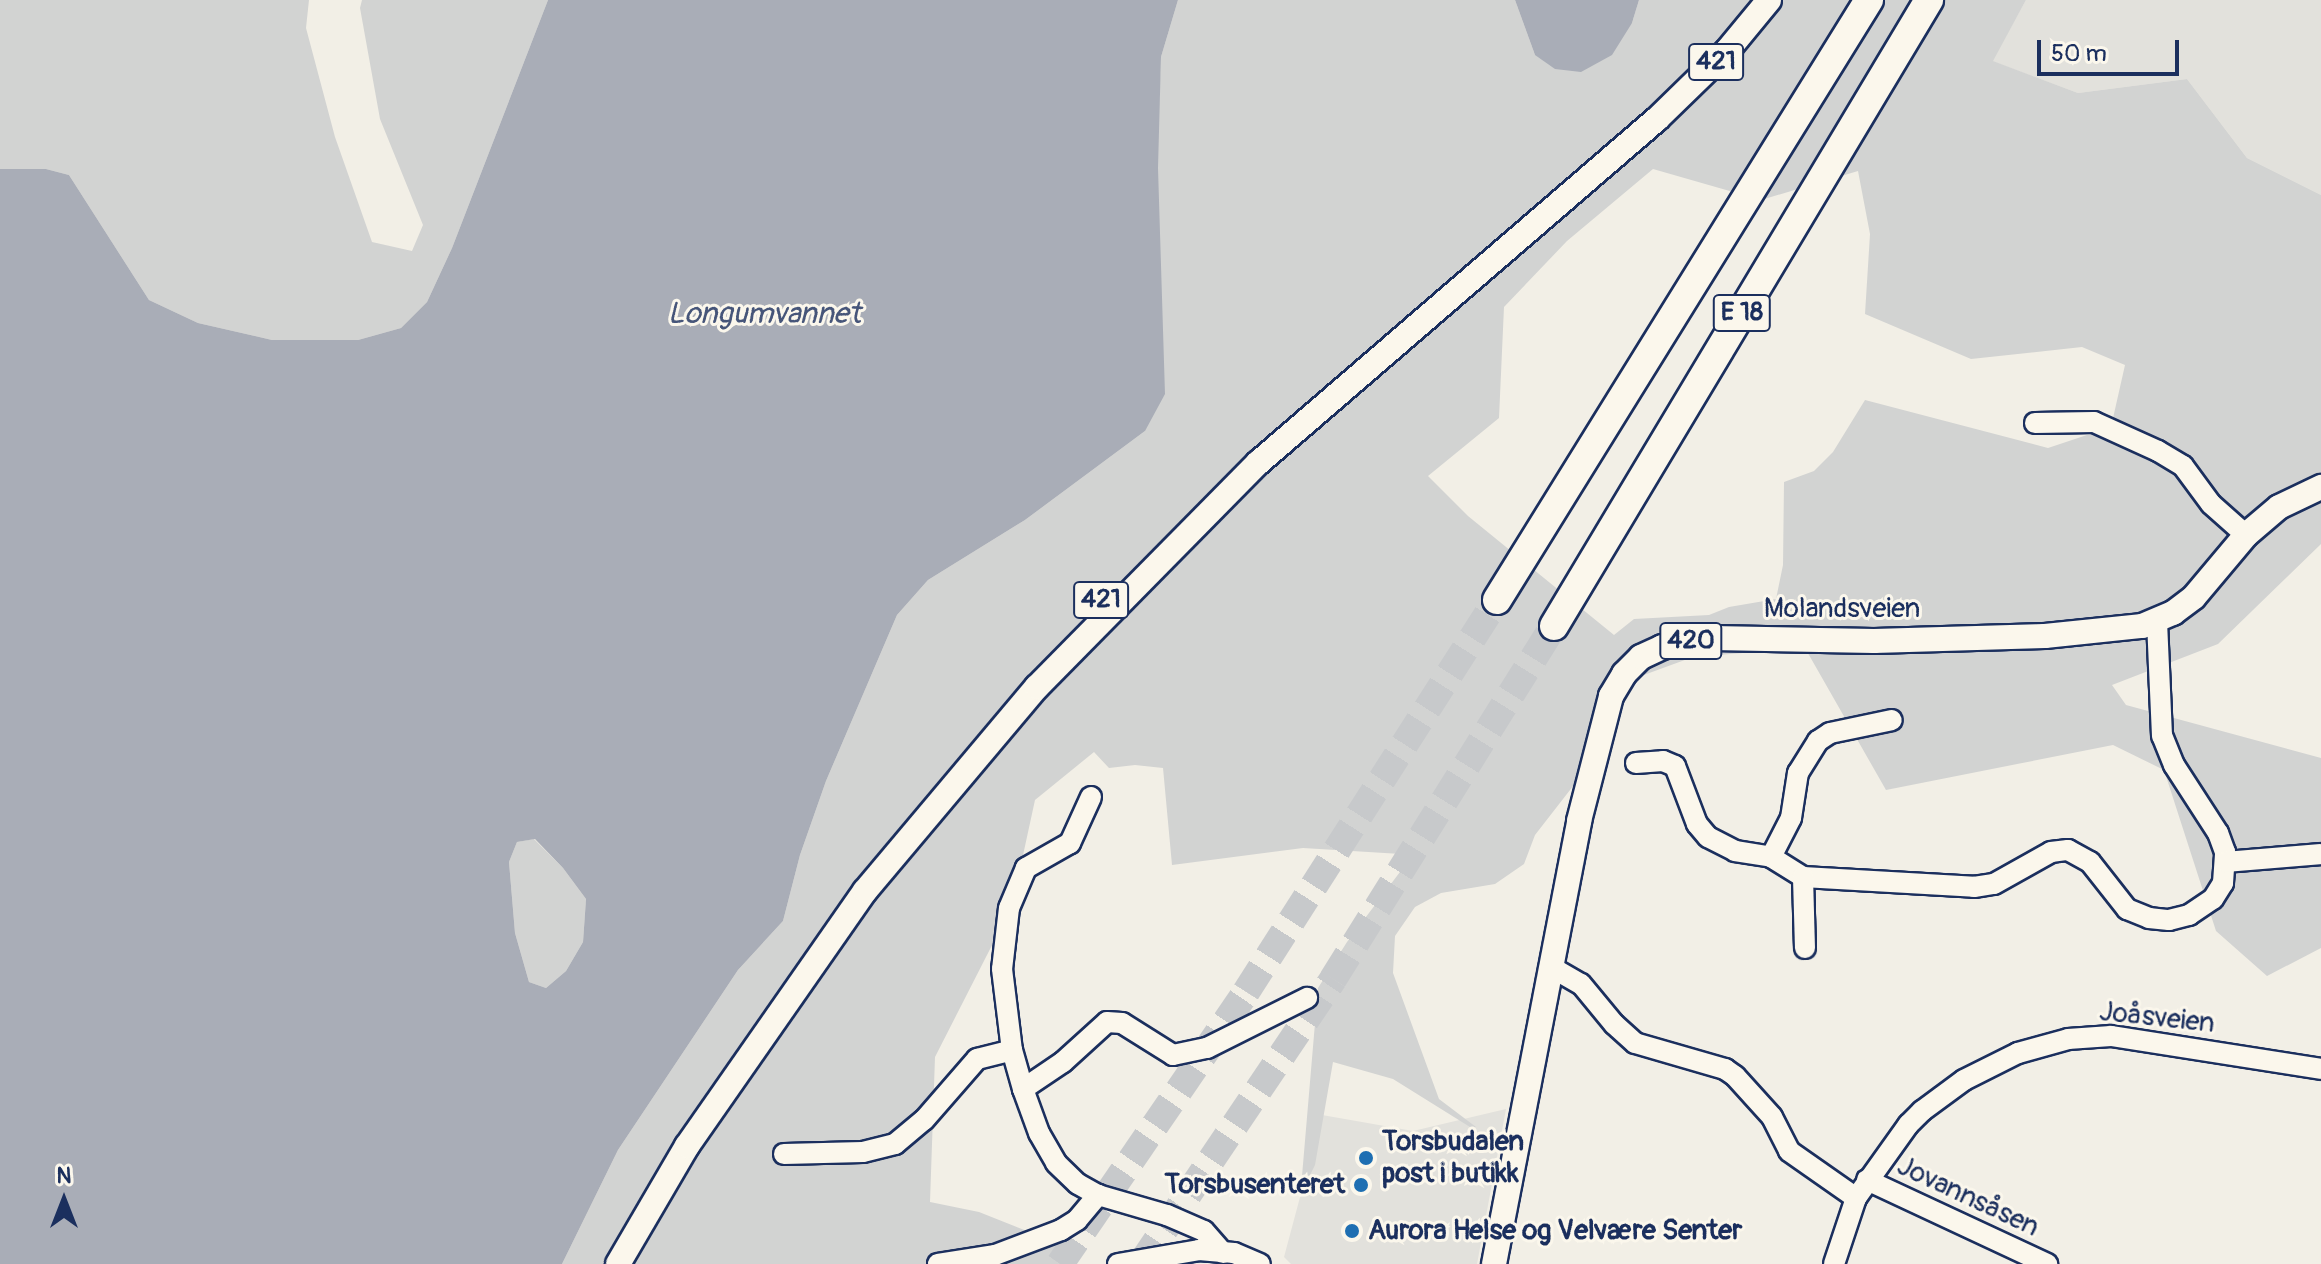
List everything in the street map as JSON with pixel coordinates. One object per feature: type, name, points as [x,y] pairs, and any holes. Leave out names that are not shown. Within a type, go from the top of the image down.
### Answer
[{"type":"highway","name":"E 18","points":[[1497,600],[1869,0]]},
{"type":"highway","name":"E 18","points":[[1554,626],[1929,0]]},
{"type":"main road","name":"421","points":[[603,1264],[676,1139],[854,883],[1027,679],[1249,453],[1468,262],[1649,110],[1718,43],[1754,0]]},
{"type":"main road","name":"421","points":[[618,1264],[687,1146],[865,891],[1037,687],[1258,463],[1657,119],[1727,51],[1769,0]]},
{"type":"main road","name":"Molandsveien","points":[[1494,1264],[1579,821],[1603,722],[1624,674],[1641,657],[1662,647],[1712,638],[1874,641],[2029,636],[2111,632],[2157,621],[2194,597],[2246,535],[2279,507],[2321,487]]},
{"type":"street","points":[[2035,423],[2094,422],[2158,451],[2183,466],[2211,504],[2246,535]]},
{"type":"street","points":[[1636,763],[1663,761],[1675,766],[1697,824],[1708,837],[1735,851],[1771,857],[1803,877],[1817,881],[1974,887],[1994,884],[2051,852],[2068,850],[2090,862],[2127,909],[2149,918],[2169,920],[2189,915],[2213,899],[2223,883],[2226,862],[2218,833],[2174,765],[2162,736],[2157,621]]},
{"type":"street","points":[[1771,857],[1791,818],[1798,773],[1818,741],[1830,733],[1892,720]]},
{"type":"street","points":[[1091,797],[1070,843],[1026,868],[1009,908],[1002,969],[1012,1050],[1023,1089],[1039,1133],[1056,1163],[1078,1184],[1098,1195],[1167,1215],[1204,1231],[1223,1253]]},
{"type":"street","points":[[2226,862],[2321,854]]},
{"type":"street","points":[[1803,877],[1805,948]]},
{"type":"street","points":[[1551,967],[1581,984],[1614,1024],[1635,1043],[1725,1069],[1764,1107],[1789,1151],[1856,1198]]},
{"type":"street","points":[[1023,1089],[1063,1062],[1107,1022],[1122,1023],[1173,1055],[1207,1048],[1307,998]]},
{"type":"street","name":"Joåsveien","points":[[1834,1264],[1856,1198],[1892,1144],[1937,1098],[1992,1065],[2068,1039],[2138,1038],[2321,1069]]},
{"type":"street","points":[[784,1154],[863,1152],[895,1144],[924,1120],[977,1059],[1012,1050]]},
{"type":"street","name":"Jovannsåsen","points":[[1867,1180],[2047,1264]]},
{"type":"street","points":[[938,1264],[995,1255],[1061,1230],[1077,1220],[1098,1195]]},
{"type":"street","points":[[1118,1264],[1199,1250],[1223,1253],[1260,1264]]},
{"type":"shaded area","points":[[0,0],[309,0],[306,28],[335,137],[372,242],[412,251],[423,225],[380,119],[360,8],[362,0],[548,0],[452,248],[427,302],[401,328],[358,340],[272,340],[198,323],[149,300],[69,175],[46,169],[0,169]]},
{"type":"shaded area","points":[[1178,0],[1515,0],[1535,55],[1632,23],[1639,0],[2026,0],[1993,61],[2078,93],[2187,79],[2247,158],[2321,195],[2321,544],[2218,644],[2112,685],[2126,705],[2321,758],[2321,948],[2267,976],[2216,931],[2164,770],[2113,745],[1886,790],[1805,648],[1693,657],[1611,687],[1577,781],[1535,835],[1524,864],[1495,884],[1441,893],[1415,907],[1395,936],[1393,973],[1439,1099],[1476,1127],[1470,1127],[1393,1079],[1333,1062],[1315,1165],[1308,1179],[1302,1176],[1318,988],[1347,942],[1403,868],[1401,854],[1303,848],[1172,865],[1163,768],[1135,765],[1109,768],[1094,752],[1035,800],[1012,906],[935,1057],[930,1202],[979,1212],[1065,1246],[1070,1264],[562,1264],[618,1150],[738,970],[783,921],[800,855],[826,781],[897,615],[928,580],[1025,520],[1145,431],[1161,57]],"holes":[[[1653,169],[1761,200],[1858,171],[1870,234],[1865,314],[1971,359],[2082,347],[2125,365],[2111,427],[2048,448],[1865,400],[1833,452],[1814,471],[1784,482],[1783,565],[1776,599],[1729,607],[1709,615],[1634,619],[1614,635],[1468,516],[1428,476],[1499,418],[1504,307],[1567,241]]]},
{"type":"shaded area","points":[[2026,0],[2321,0],[2321,195],[2247,158],[2187,79],[2078,93],[1992,61]]},
{"type":"shaded area","points":[[534,839],[563,868],[586,899],[583,942],[566,971],[546,988],[529,982],[515,933],[509,862],[517,842]]},
{"type":"shaded area","points":[[1506,1109],[1477,1264],[1291,1264],[1284,1257],[1322,1115],[1413,1131]]},
{"type":"water","name":"Longumvannet","points":[[548,0],[1178,0],[1161,57],[1158,168],[1165,394],[1145,431],[1025,520],[928,580],[897,615],[826,781],[800,855],[783,921],[738,970],[618,1150],[562,1264],[0,1264],[0,169],[46,169],[69,175],[149,300],[198,323],[272,340],[358,340],[401,328],[427,302],[452,248]],"holes":[[[535,839],[563,868],[586,899],[583,942],[566,971],[546,988],[529,982],[515,933],[509,862],[517,842]]]},
{"type":"water","points":[[1515,0],[1639,0],[1632,23],[1612,55],[1581,72],[1555,69],[1535,55]]},
{"type":"tunnel","points":[[1060,1264],[1246,992],[1497,600]]},
{"type":"tunnel","points":[[1141,1264],[1333,979],[1554,626]]},
{"type":"place","name":"Torsbudalen post i butikk","points":[[1366,1158]]},
{"type":"place","name":"Torsbusenteret","points":[[1361,1185]]},
{"type":"place","name":"Aurora Helse og Velvære Senter","points":[[1352,1231]]}]
